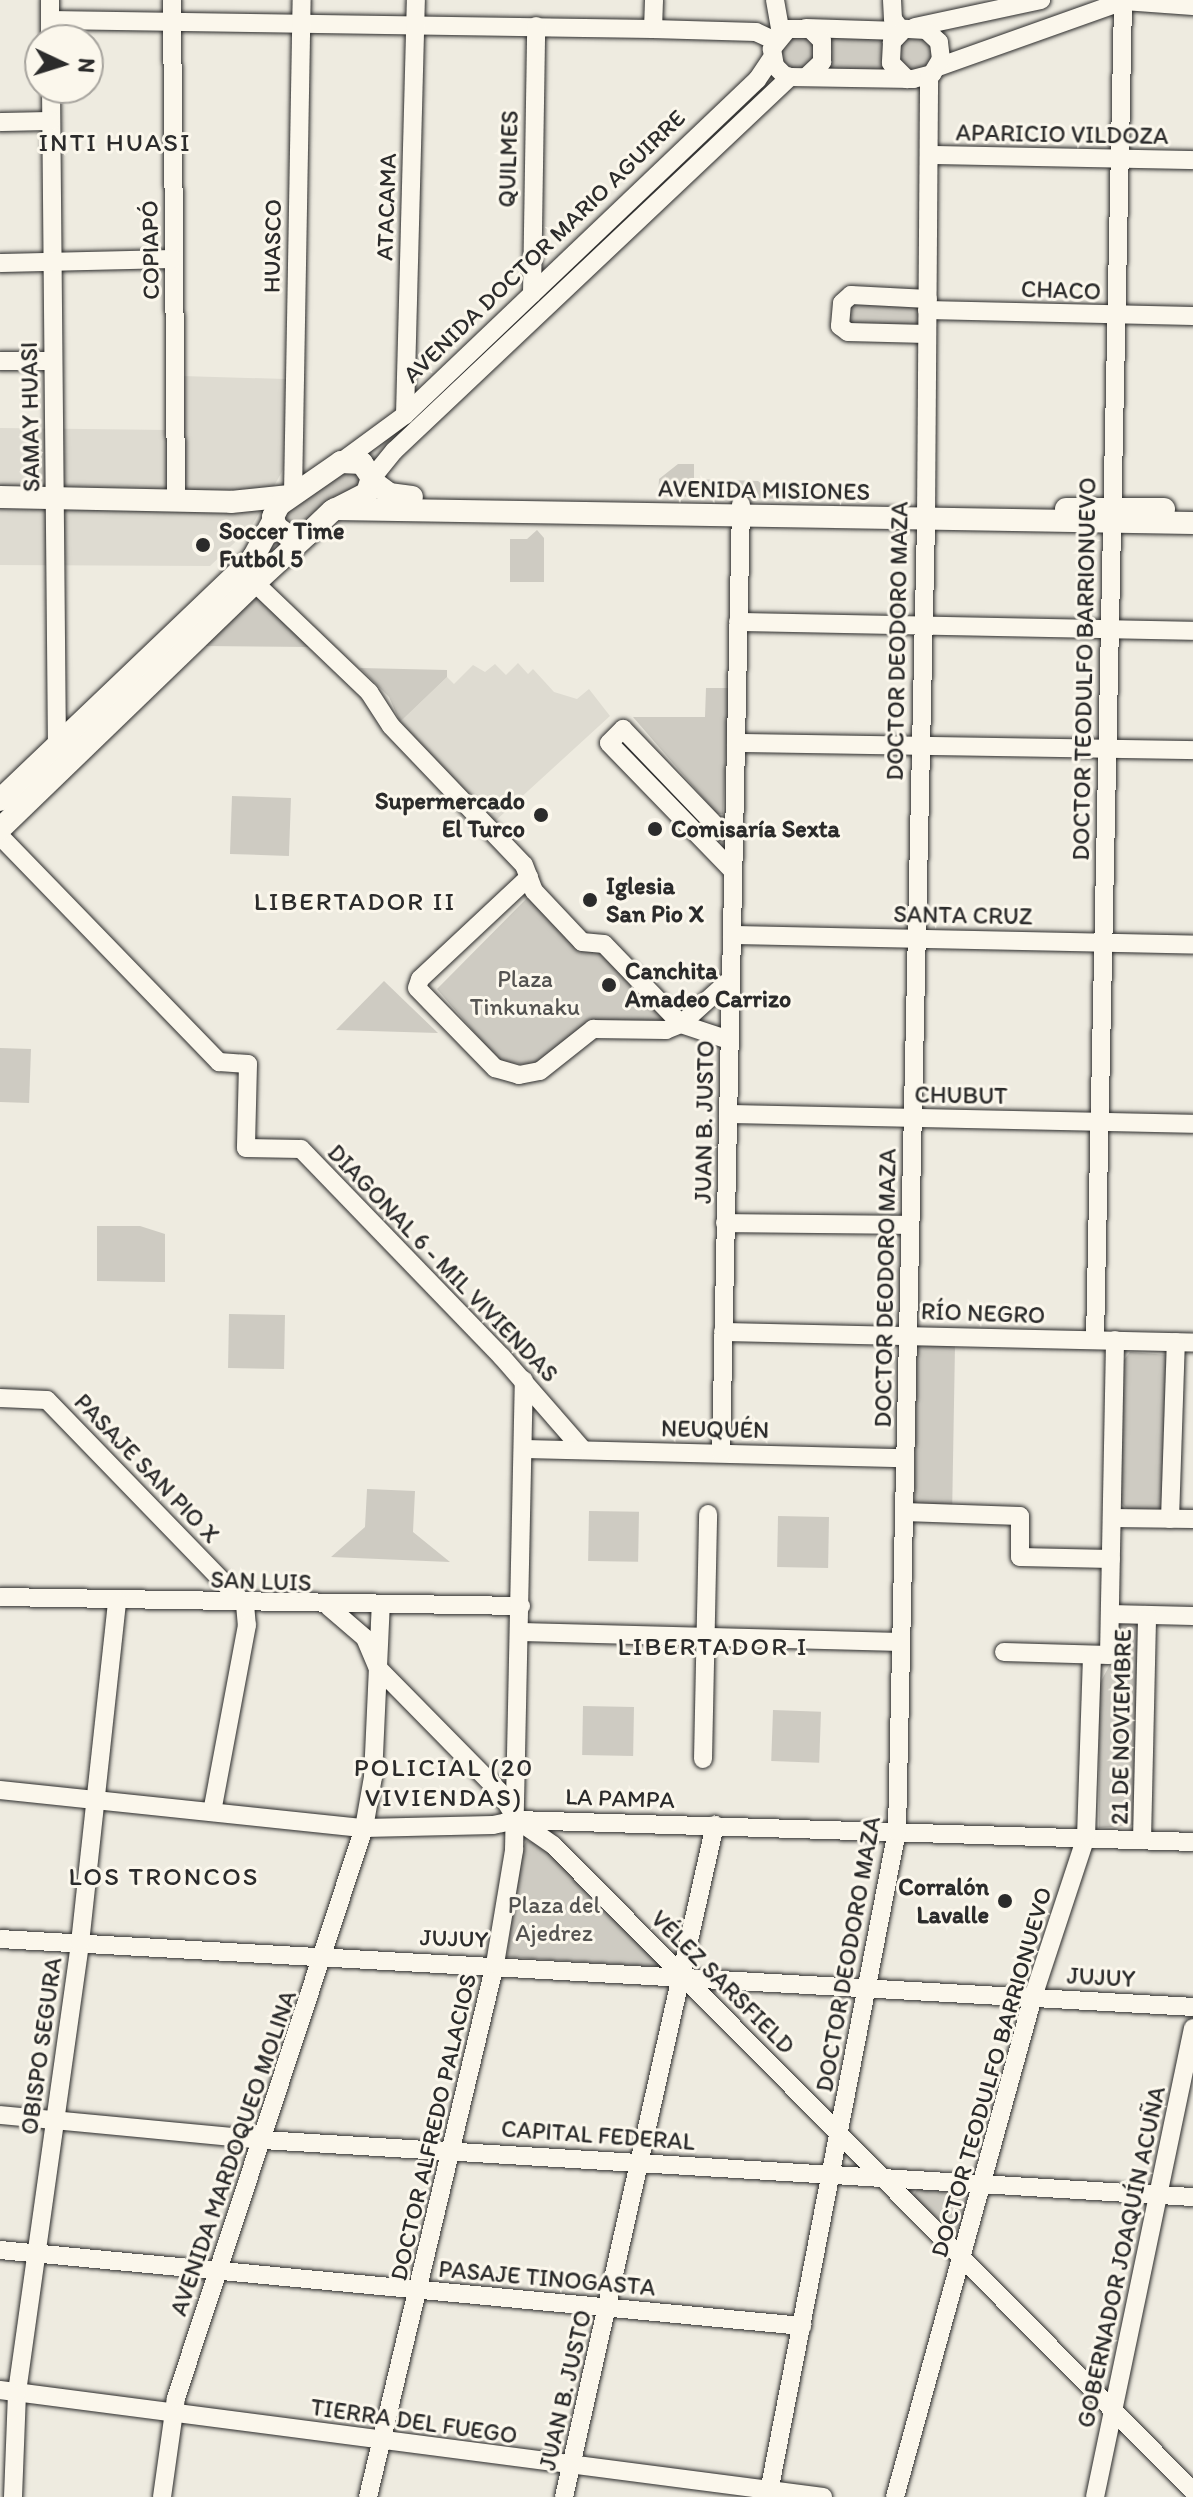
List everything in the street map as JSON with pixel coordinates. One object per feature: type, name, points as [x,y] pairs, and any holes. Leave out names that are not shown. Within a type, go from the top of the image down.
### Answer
[{"type":"main road","points":[[0,800],[253,558],[273,521],[292,495],[341,462]]},
{"type":"main road","name":"AVENIDA MISIONES","points":[[341,462],[362,463],[372,480],[394,496],[740,510],[1111,517],[1193,523]]},
{"type":"main road","points":[[0,829],[335,509],[362,497],[372,480]]},
{"type":"main road","points":[[0,497],[231,502],[292,495]]},
{"type":"main road","points":[[231,502],[273,521],[289,536],[308,534]]},
{"type":"main road","name":"AVENIDA MISIONES","points":[[1111,517],[1193,508]]},
{"type":"main road","name":"AVENIDA MISIONES","points":[[335,509],[740,510]]},
{"type":"street","points":[[50,0],[50,24]]},
{"type":"street","name":"HUASCO","points":[[292,495],[302,0]]},
{"type":"street","name":"ATACAMA","points":[[405,415],[416,0]]},
{"type":"street","points":[[653,29],[654,0]]},
{"type":"street","points":[[775,0],[778,70],[799,76],[907,79],[1124,0],[1193,6]]},
{"type":"street","points":[[892,0],[893,19],[905,30]]},
{"type":"street","points":[[907,79],[895,71],[890,59],[905,30],[1009,4],[1041,0]]},
{"type":"street","name":"DOCTOR TEODULFO BARRIONUEVO","points":[[1095,1340],[1124,0]]},
{"type":"street","points":[[50,20],[172,9],[301,21],[756,32],[776,44]]},
{"type":"street","name":"COPIAPÓ","points":[[172,9],[176,500]]},
{"type":"street","name":"QUILMES","points":[[532,294],[536,26]]},
{"type":"street","points":[[776,44],[804,28],[926,30],[939,42],[933,72]]},
{"type":"street","points":[[799,76],[818,70],[824,50],[817,34],[804,28]]},
{"type":"street","name":"AVENIDA DOCTOR MARIO AGUIRRE","points":[[341,462],[405,415],[765,73],[776,44]]},
{"type":"street","name":"DOCTOR DEODORO MAZA","points":[[769,2493],[897,1831],[933,72]]},
{"type":"street","name":"AVENIDA DOCTOR MARIO AGUIRRE","points":[[372,480],[394,451],[799,76]]},
{"type":"street","name":"SAMAY HUASI","points":[[51,104],[57,745]]},
{"type":"street","points":[[0,122],[51,121]]},
{"type":"street","name":"APARICIO VILDOZA","points":[[931,155],[1193,160]]},
{"type":"street","points":[[0,263],[174,259]]},
{"type":"street","name":"CHACO","points":[[927,334],[848,332],[840,326],[842,303],[851,295],[927,305],[1193,316]]},
{"type":"street","points":[[0,361],[53,361]]},
{"type":"street","name":"JUAN B. JUSTO","points":[[721,1453],[740,510]]},
{"type":"street","points":[[255,583],[369,692],[391,726],[524,865],[534,891],[582,942],[604,944],[681,1024],[729,1040]]},
{"type":"street","points":[[738,622],[1193,631]]},
{"type":"street","points":[[733,871],[609,743],[623,729],[719,829],[734,830]]},
{"type":"street","points":[[736,743],[1193,750]]},
{"type":"street","name":"DIAGONAL 6 - MIL VIVIENDAS","points":[[0,836],[219,1062],[248,1064],[246,1148],[301,1149],[524,1380],[583,1450]]},
{"type":"street","points":[[529,877],[420,979],[417,988],[495,1068],[519,1075],[540,1071],[593,1029],[666,1030],[681,1024],[731,979]]},
{"type":"street","name":"SANTA CRUZ","points":[[732,935],[1193,945]]},
{"type":"street","name":"CHUBUT","points":[[728,1114],[1193,1124]]},
{"type":"street","points":[[725,1223],[910,1225]]},
{"type":"street","name":"RÍO NEGRO","points":[[723,1332],[1184,1342]]},
{"type":"street","name":"DOCTOR TEODULFO BARRIONUEVO","points":[[895,2497],[1033,1997],[1086,1837],[1101,1655],[1110,1614],[1115,1340]]},
{"type":"street","points":[[1170,1519],[1184,1342]]},
{"type":"street","name":"DOCTOR ALFREDO PALACIOS","points":[[368,2497],[385,2441],[495,1964],[517,1820],[524,1380]]},
{"type":"street","name":"PASAJE SAN PIO X","points":[[0,1398],[47,1400],[245,1604]]},
{"type":"street","name":"NEUQUÉN","points":[[524,1449],[905,1458]]},
{"type":"street","points":[[904,1512],[1020,1516],[1020,1557],[1111,1559]]},
{"type":"street","points":[[703,1759],[708,1514]]},
{"type":"street","points":[[1112,1518],[1193,1519]]},
{"type":"street","name":"SAN LUIS","points":[[0,1597],[329,1607],[381,1604],[521,1606]]},
{"type":"street","name":"OBISPO SEGURA","points":[[13,2497],[9,2391],[37,2253],[80,1943],[117,1601]]},
{"type":"street","points":[[212,1812],[247,1625],[245,1604]]},
{"type":"street","name":"AVENIDA MARDOQUEO MOLINA","points":[[162,2497],[171,2415],[325,1958],[364,1828],[373,1777],[381,1604]]},
{"type":"street","name":"VÉLEZ SARSFIELD","points":[[329,1607],[365,1638],[378,1668],[499,1791],[517,1820],[553,1845],[1114,2407],[1193,2491]]},
{"type":"street","points":[[1110,1614],[1193,1616]]},
{"type":"street","name":"21 DE NOVIEMBRE","points":[[1142,1840],[1147,1615]]},
{"type":"street","points":[[521,1632],[901,1642]]},
{"type":"street","points":[[1004,1652],[1101,1655]]},
{"type":"street","name":"LA PAMPA","points":[[0,1790],[364,1828],[493,1825],[517,1820],[1193,1842]]},
{"type":"street","name":"JUAN B. JUSTO","points":[[564,2497],[684,1978],[715,1825]]},
{"type":"street","name":"JUJUY","points":[[0,1939],[325,1958],[495,1964],[867,1990],[1193,2007]]},
{"type":"street","name":"GOBERNADOR JOAQUÍN ACUÑA","points":[[1095,2497],[1193,2028]]},
{"type":"street","name":"CAPITAL FEDERAL","points":[[0,2115],[263,2140],[1193,2197]]},
{"type":"street","name":"PASAJE TINOGASTA","points":[[0,2250],[802,2326]]},
{"type":"street","name":"TIERRA DEL FUEGO","points":[[9,2391],[769,2493],[823,2497]]},
{"type":"shaded area","points":[[182,376],[286,379],[284,468],[251,527],[210,566],[0,565],[0,428],[169,430]]},
{"type":"shaded area","points":[[518,663],[528,674],[533,669],[554,692],[577,699],[589,689],[610,716],[494,822],[400,722],[447,677],[454,684],[473,665],[485,672],[495,664],[506,675]]},
{"type":"green space","points":[[826,33],[890,35],[892,73],[827,72],[832,52]]},
{"type":"green space","points":[[798,36],[810,41],[815,53],[810,65],[798,70],[786,65],[781,53],[786,41]]},
{"type":"green space","points":[[915,37],[927,42],[932,54],[927,66],[915,71],[903,66],[898,54],[903,42]]},
{"type":"green space","points":[[913,303],[919,309],[919,324],[911,329],[852,327],[847,321],[848,304]]},
{"type":"green space","points":[[678,464],[694,464],[694,479],[758,481],[781,499],[658,496],[659,479]]},
{"type":"green space","points":[[352,468],[364,482],[313,513],[301,527],[290,530],[280,512]]},
{"type":"green space","points":[[537,530],[544,538],[544,582],[510,582],[510,539],[527,539]]},
{"type":"green space","points":[[253,597],[262,598],[312,647],[204,646]]},
{"type":"green space","points":[[360,668],[447,670],[447,677],[400,722],[389,697]]},
{"type":"green space","points":[[706,688],[729,688],[723,814],[717,814],[633,717],[705,717]]},
{"type":"green space","points":[[232,796],[291,798],[289,856],[230,854]]},
{"type":"green space","name":"Plaza Tinkunaku","points":[[530,895],[602,952],[667,1019],[664,1025],[589,1024],[537,1065],[500,1062],[437,989]]},
{"type":"green space","points":[[384,981],[438,1033],[336,1030]]},
{"type":"green space","points":[[0,1048],[31,1049],[29,1103],[0,1102]]},
{"type":"green space","points":[[97,1226],[140,1226],[165,1234],[165,1282],[97,1281]]},
{"type":"green space","points":[[229,1314],[285,1315],[284,1369],[228,1368]]},
{"type":"green space","points":[[917,1345],[955,1346],[952,1508],[914,1507]]},
{"type":"green space","points":[[1130,1352],[1168,1355],[1161,1512],[1130,1512],[1120,1502],[1124,1360]]},
{"type":"green space","points":[[367,1489],[415,1491],[413,1532],[450,1562],[331,1557],[365,1527]]},
{"type":"green space","points":[[589,1511],[639,1512],[638,1562],[588,1561]]},
{"type":"green space","points":[[778,1516],[829,1517],[828,1568],[777,1567]]},
{"type":"green space","points":[[1119,1623],[1139,1624],[1136,1825],[1099,1828],[1099,1685],[1114,1657]]},
{"type":"green space","points":[[583,1706],[634,1707],[633,1756],[582,1755]]},
{"type":"green space","points":[[773,1710],[821,1712],[819,1763],[771,1761]]},
{"type":"green space","name":"Plaza del Ajedrez","points":[[527,1841],[540,1843],[658,1959],[658,1967],[507,1957],[520,1850]]},
{"type":"green space","points":[[919,2186],[971,2192],[958,2238],[913,2196]]},
{"type":"place","name":"Soccer Time Futbol 5","points":[[203,545]]},
{"type":"place","name":"Supermercado El Turco","points":[[541,815]]},
{"type":"place","name":"Comisaría Sexta","points":[[655,829]]},
{"type":"place","name":"Iglesia San Pio X","points":[[590,900]]},
{"type":"place","name":"Canchita Amadeo Carrizo","points":[[609,985]]},
{"type":"place","name":"Corralón Lavalle","points":[[1005,1901]]},
{"type":"district","name":"INTI HUASI","points":[[115,143]]},
{"type":"district","name":"LIBERTADOR II","points":[[355,902]]},
{"type":"district","name":"LIBERTADOR I","points":[[713,1647]]},
{"type":"district","name":"POLICIAL (20 VIVIENDAS)","points":[[444,1783]]},
{"type":"district","name":"LOS TRONCOS","points":[[164,1877]]}]
